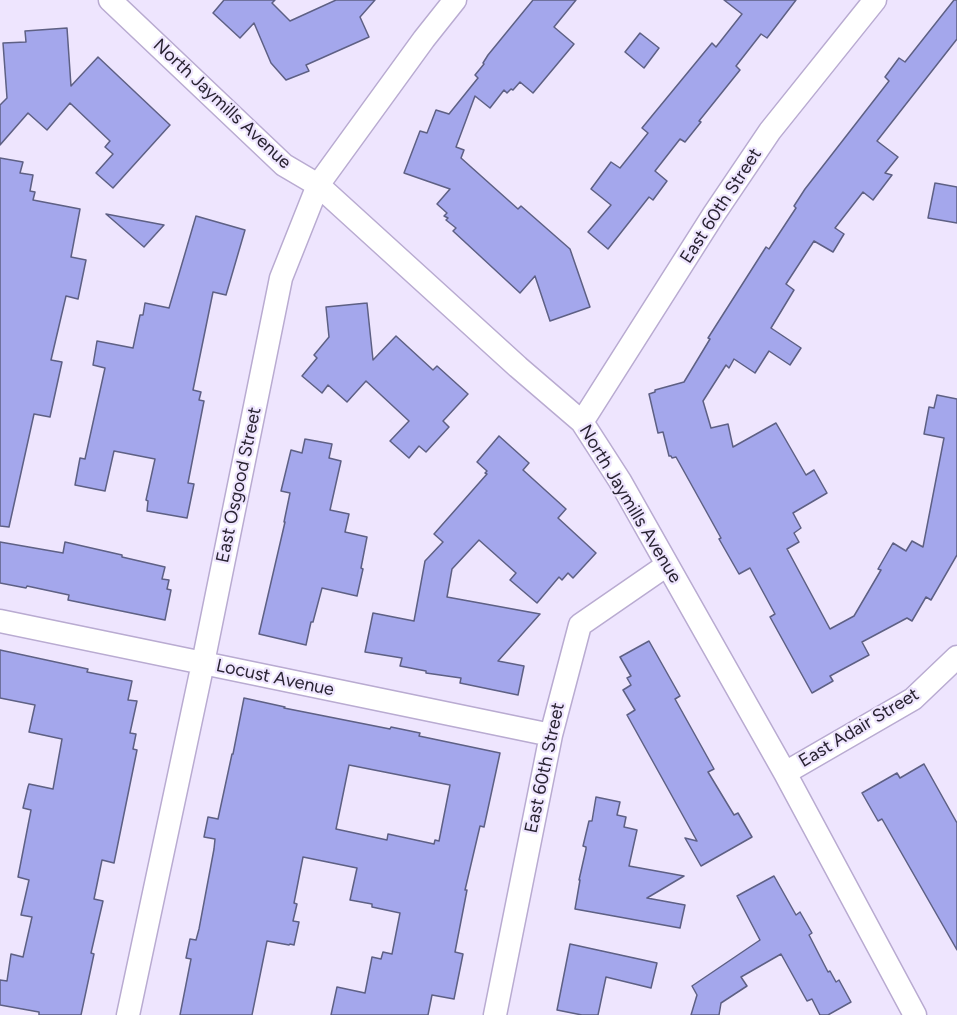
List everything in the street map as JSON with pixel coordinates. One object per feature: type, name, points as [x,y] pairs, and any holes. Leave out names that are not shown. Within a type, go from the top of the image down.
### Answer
[{"type":"street","name":"North Jaymills Avenue","points":[[110,0],[284,165],[318,185],[518,367],[582,422],[620,481],[785,772],[915,1015]]},
{"type":"street","name":"East Osgood Street","points":[[128,1015],[203,663],[281,278],[318,185],[455,0]]},
{"type":"street","name":"East 60th Street","points":[[582,422],[714,214],[770,131],[875,0]]},
{"type":"street","name":"East 60th Street","points":[[495,1015],[550,735],[580,625],[667,565]]},
{"type":"street","name":"Locust Avenue","points":[[0,621],[550,735]]},
{"type":"street","name":"East Adair Street","points":[[785,772],[913,699],[957,657]]},
{"type":"building","points":[[224,0],[275,0],[272,3],[290,21],[336,0],[375,0],[360,17],[369,37],[306,65],[309,71],[286,80],[271,63],[254,23],[240,38],[213,13]]},
{"type":"building","points":[[533,0],[576,0],[554,27],[574,44],[533,93],[520,82],[507,93],[504,90],[490,108],[475,96],[456,147],[464,150],[461,158],[518,209],[521,206],[570,249],[590,307],[550,321],[535,276],[520,293],[453,231],[456,228],[446,220],[448,218],[444,216],[447,213],[437,204],[450,189],[404,173],[420,131],[427,133],[436,110],[449,114],[478,78],[475,75],[488,55]]},
{"type":"building","points":[[724,0],[796,0],[767,38],[761,34],[736,66],[740,70],[699,121],[701,122],[685,142],[680,139],[655,171],[667,181],[653,200],[649,197],[608,249],[588,232],[611,205],[591,189],[611,162],[620,168],[648,133],[642,128],[712,43],[716,47],[742,14]]},
{"type":"building","points":[[954,0],[957,0],[957,39],[877,141],[898,157],[885,173],[892,175],[873,200],[863,192],[835,228],[844,234],[833,252],[814,241],[786,284],[794,290],[771,328],[801,348],[790,365],[769,351],[755,373],[734,359],[729,368],[726,365],[703,401],[711,428],[728,424],[733,447],[776,423],[806,475],[814,470],[827,493],[793,513],[801,528],[794,533],[799,542],[787,549],[830,629],[854,616],[881,570],[878,569],[893,543],[906,551],[912,541],[923,547],[944,438],[924,434],[929,407],[934,408],[937,395],[957,399],[957,555],[931,600],[926,597],[912,621],[907,618],[862,642],[869,655],[830,676],[833,681],[812,693],[770,617],[775,614],[750,568],[739,574],[676,457],[669,456],[663,432],[658,433],[649,394],[655,390],[684,382],[710,339],[708,338],[766,247],[769,249],[796,208],[794,206],[805,189],[889,81],[885,77],[899,58],[905,62]]},
{"type":"building","points":[[67,28],[71,86],[98,57],[170,125],[113,188],[96,173],[113,154],[105,147],[110,141],[70,103],[47,130],[28,113],[0,145],[0,105],[7,98],[3,43],[26,42],[25,31]]},
{"type":"building","points":[[640,33],[659,48],[644,68],[625,52]]},
{"type":"building","points":[[0,158],[23,162],[20,173],[33,175],[30,191],[35,192],[33,200],[80,209],[71,257],[86,260],[78,299],[66,296],[51,360],[62,362],[50,417],[34,414],[9,527],[0,526]]},
{"type":"building","points":[[935,183],[957,187],[957,223],[928,218]]},
{"type":"building","points":[[106,214],[164,225],[144,247]]},
{"type":"building","points":[[196,216],[245,230],[226,295],[213,292],[193,390],[201,392],[199,400],[204,401],[188,483],[194,484],[187,518],[147,511],[148,501],[146,500],[155,459],[114,451],[105,491],[75,485],[80,458],[85,459],[105,368],[93,365],[97,341],[133,348],[145,303],[169,308]]},
{"type":"building","points":[[367,303],[373,360],[396,336],[433,370],[437,366],[468,394],[443,421],[449,427],[426,452],[419,446],[409,458],[390,441],[409,421],[366,381],[347,402],[328,385],[322,393],[302,376],[317,358],[314,355],[329,337],[326,307]]},
{"type":"building","points":[[499,436],[529,463],[523,470],[566,509],[558,518],[596,553],[573,578],[568,573],[562,580],[559,577],[537,603],[510,580],[516,573],[479,540],[452,569],[447,597],[540,614],[498,661],[524,666],[518,695],[460,683],[461,678],[426,673],[426,671],[400,666],[402,658],[365,652],[373,613],[414,621],[425,561],[443,542],[434,534],[487,474],[485,473],[487,471],[477,462]]},
{"type":"building","points":[[305,439],[332,444],[329,458],[341,461],[330,510],[349,514],[345,532],[367,537],[357,596],[322,588],[306,645],[259,634],[290,493],[281,491],[291,450],[302,453]]},
{"type":"building","points":[[0,542],[63,553],[65,542],[165,567],[162,579],[169,580],[167,589],[171,590],[165,620],[68,600],[69,595],[0,583]]},
{"type":"building","points":[[649,641],[680,696],[675,699],[714,769],[708,772],[734,815],[738,813],[752,837],[701,866],[685,838],[697,841],[627,715],[635,710],[623,690],[631,685],[627,678],[631,676],[620,657]]},
{"type":"building","points":[[0,650],[132,681],[128,700],[137,701],[130,733],[136,734],[133,749],[137,750],[114,863],[102,860],[94,899],[103,901],[91,953],[94,954],[81,1015],[39,1015],[39,1012],[0,1005],[0,980],[7,981],[11,954],[23,957],[32,917],[21,915],[29,880],[18,877],[31,810],[23,808],[29,784],[53,789],[62,739],[29,732],[35,705],[0,698]]},
{"type":"building","points":[[244,698],[284,708],[420,733],[419,736],[500,753],[484,827],[480,826],[465,890],[467,890],[455,952],[463,954],[454,999],[432,995],[428,1015],[331,1015],[337,987],[365,993],[372,957],[381,959],[383,952],[392,954],[400,913],[350,900],[357,868],[303,857],[294,903],[297,904],[293,921],[299,922],[294,945],[267,941],[252,1015],[180,1015],[191,959],[186,958],[190,939],[196,940],[199,929],[214,849],[215,839],[204,837],[208,817],[218,819]],"holes":[[[349,765],[450,785],[439,841],[435,840],[434,844],[388,834],[387,840],[336,829]]]},
{"type":"building","points":[[924,764],[957,823],[957,950],[882,819],[878,821],[862,793],[897,773],[900,778]]},
{"type":"building","points":[[596,797],[620,802],[617,815],[626,817],[624,827],[637,830],[629,866],[684,876],[647,898],[685,905],[680,928],[575,909],[586,849],[583,846],[589,821],[592,821]]},
{"type":"building","points":[[774,876],[796,915],[800,912],[812,933],[809,935],[828,972],[830,971],[836,982],[839,980],[851,1002],[828,1015],[820,1015],[812,999],[807,1001],[781,954],[741,977],[747,986],[721,1003],[719,1015],[691,1015],[697,995],[692,986],[760,940],[737,896]]},
{"type":"building","points":[[570,944],[657,963],[651,988],[606,977],[598,1015],[582,1015],[557,1010]]}]
